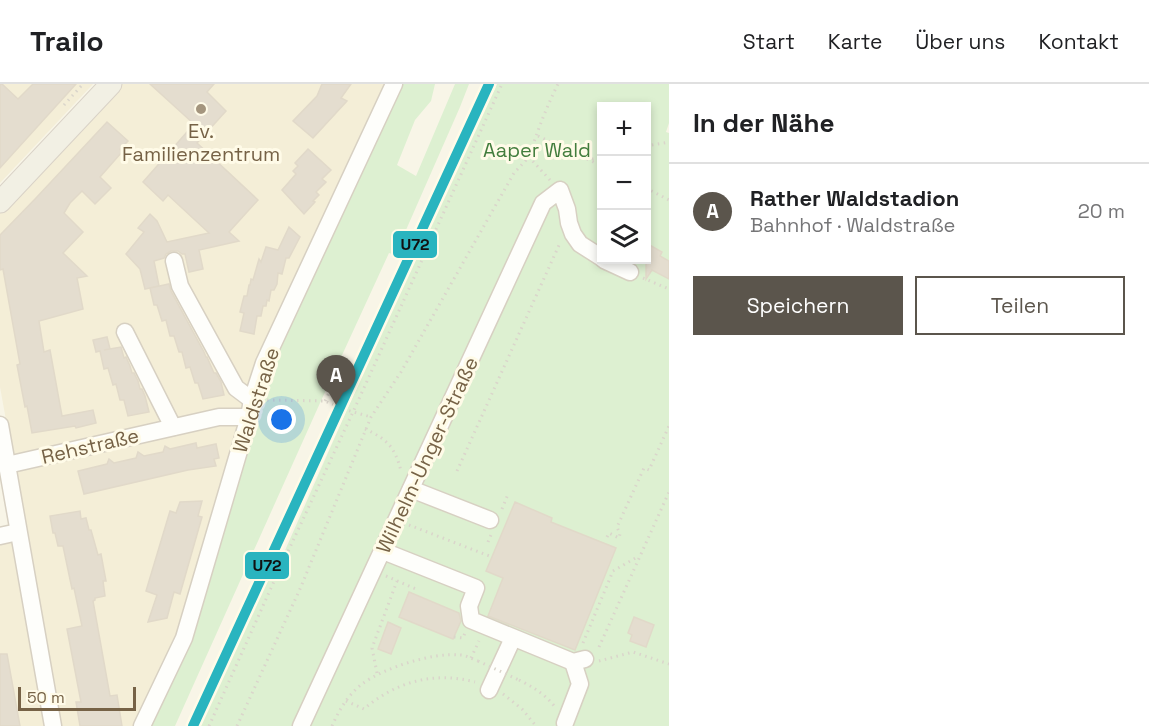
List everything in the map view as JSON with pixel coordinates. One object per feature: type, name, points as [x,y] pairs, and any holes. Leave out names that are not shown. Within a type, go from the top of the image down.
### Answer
[{"type":"main road","points":[[0,202],[111,84]]},
{"type":"street","name":"Waldstraße","points":[[142,726],[184,638],[255,406],[264,363],[394,84]]},
{"type":"street","points":[[560,190],[573,234],[580,244],[597,255]]},
{"type":"street","name":"Wilhelm-Unger-Straße","points":[[301,726],[383,551],[396,521],[407,482],[543,203],[560,190]]},
{"type":"street","points":[[174,261],[180,286],[236,388],[255,406]]},
{"type":"street","points":[[613,264],[630,272]]},
{"type":"street","points":[[125,332],[173,428]]},
{"type":"street","name":"Rehstraße","points":[[7,465],[173,428],[255,406]]},
{"type":"street","points":[[0,424],[53,726]]},
{"type":"street","points":[[407,482],[490,520]]},
{"type":"street","points":[[0,536],[18,532]]},
{"type":"street","points":[[383,551],[476,588],[469,606],[471,620],[513,638],[579,660],[580,684],[566,723]]},
{"type":"street","points":[[489,689],[513,638]]},
{"type":"path","points":[[210,726],[502,84]]},
{"type":"path","points":[[237,726],[300,589],[370,417],[401,372],[514,173],[529,157],[544,113],[558,84]]},
{"type":"path","points":[[537,136],[597,163]]},
{"type":"path","points":[[651,145],[669,142]]},
{"type":"path","points":[[529,157],[560,190]]},
{"type":"path","points":[[591,160],[597,158]]},
{"type":"path","points":[[651,191],[669,200]]},
{"type":"path","points":[[458,471],[569,224]]},
{"type":"path","points":[[630,272],[669,289]]},
{"type":"path","points":[[325,401],[332,387]]},
{"type":"path","points":[[255,406],[325,401],[370,417]]},
{"type":"path","points":[[339,419],[344,409]]},
{"type":"path","points":[[607,537],[609,533],[619,538],[617,527],[644,468],[649,470],[669,426]]},
{"type":"path","points":[[365,429],[379,435],[391,445],[407,482]]},
{"type":"path","points":[[599,647],[669,492]]},
{"type":"path","points":[[396,521],[492,557]]},
{"type":"path","points":[[640,555],[613,572],[578,657],[579,660],[595,662],[633,652],[669,664]]},
{"type":"path","points":[[373,571],[416,589]]},
{"type":"path","points":[[378,674],[372,648],[398,581]]},
{"type":"path","points":[[471,658],[480,638]]},
{"type":"path","points":[[332,726],[346,701],[362,684],[378,674],[430,657],[459,655],[471,658],[536,688],[560,713],[566,723]]},
{"type":"path","points":[[346,701],[364,709],[392,690],[411,682],[430,678],[460,679],[505,696],[522,709],[536,726]]},
{"type":"shaded area","points":[[0,84],[93,84],[0,183]]},
{"type":"shaded area","points":[[121,84],[392,84],[182,635],[139,726],[0,726],[0,542],[23,514],[0,387],[0,211]]},
{"type":"green space","points":[[397,84],[435,84],[431,101],[415,120],[397,165],[416,176],[455,84],[469,84],[395,255],[389,253],[175,726],[145,726],[183,648],[257,397]]},
{"type":"green space","name":"Aaper Wald","points":[[497,84],[669,84],[669,123],[666,132],[669,133],[669,726],[198,726],[279,554],[283,555],[423,237]]},
{"type":"building","points":[[0,84],[18,99],[33,84],[76,84],[0,168]]},
{"type":"building","points":[[150,84],[214,84],[207,92],[226,111],[197,143],[258,200],[229,232],[239,241],[199,250],[203,269],[189,272],[185,254],[171,251],[164,258],[154,261],[159,286],[145,289],[140,269],[126,254],[144,232],[138,228],[150,214],[157,221],[167,242],[209,233],[168,195],[163,201],[143,182],[194,124]]},
{"type":"building","points":[[322,84],[351,84],[341,98],[347,101],[313,138],[293,121],[317,96]]},
{"type":"building","points":[[107,122],[128,141],[120,149],[122,152],[100,177],[111,188],[95,204],[82,191],[64,213],[83,232],[63,253],[87,276],[77,278],[83,309],[39,321],[44,352],[50,350],[62,416],[93,410],[96,423],[76,428],[75,426],[32,433],[17,365],[20,364],[3,269],[0,270],[0,235]]},
{"type":"building","points":[[308,149],[331,170],[322,179],[326,182],[316,192],[319,195],[313,201],[315,202],[304,214],[282,190],[296,174],[293,171],[298,166],[295,163]]},
{"type":"building","points":[[289,227],[300,237],[289,258],[286,258],[282,274],[278,273],[277,284],[274,290],[271,290],[266,306],[263,306],[261,316],[257,316],[254,334],[240,331],[244,313],[240,312],[244,296],[247,296],[259,259],[261,262],[266,247],[278,250]]},
{"type":"building","points":[[651,246],[662,252],[660,256],[669,261],[669,279],[652,270],[646,279],[646,264],[651,264]]},
{"type":"building","points":[[169,284],[214,373],[221,382],[224,395],[203,399],[190,367],[186,368],[182,352],[179,352],[174,336],[170,336],[166,320],[162,321],[157,305],[154,305],[150,288]]},
{"type":"building","points":[[107,337],[110,349],[121,347],[124,358],[126,357],[142,389],[149,412],[128,416],[124,400],[120,400],[116,384],[113,385],[108,368],[104,369],[100,351],[96,352],[93,340]]},
{"type":"building","points":[[196,443],[197,448],[216,444],[219,458],[214,459],[216,466],[188,470],[84,494],[78,471],[107,464],[109,459],[114,463],[136,458],[138,452],[144,456],[163,452],[165,446],[170,449]]},
{"type":"building","points":[[202,501],[198,516],[202,517],[180,594],[174,592],[167,618],[148,622],[157,595],[146,591],[170,511],[176,513],[180,502]]},
{"type":"building","points":[[515,502],[552,518],[551,522],[616,548],[575,650],[488,616],[503,578],[486,571]]},
{"type":"building","points":[[80,511],[81,519],[86,518],[89,530],[91,530],[98,555],[101,554],[106,581],[103,581],[105,596],[95,598],[93,601],[110,696],[117,695],[122,726],[80,726],[76,702],[81,702],[67,629],[82,626],[63,546],[58,546],[50,516]]},
{"type":"building","points":[[409,592],[459,613],[461,621],[453,639],[399,617]]},
{"type":"building","points":[[634,617],[654,625],[646,647],[630,641],[632,635],[628,633]]},
{"type":"building","points":[[388,622],[401,628],[391,654],[378,649]]},
{"type":"building","points":[[0,654],[7,654],[20,726],[0,726]]},
{"type":"transit line","name":"U72","points":[[193,726],[489,84]]},
{"type":"place","name":"Ev. Familienzentrum","points":[[201,109]]},
{"type":"place","name":"Rather Waldstadion","points":[[336,405]]}]
